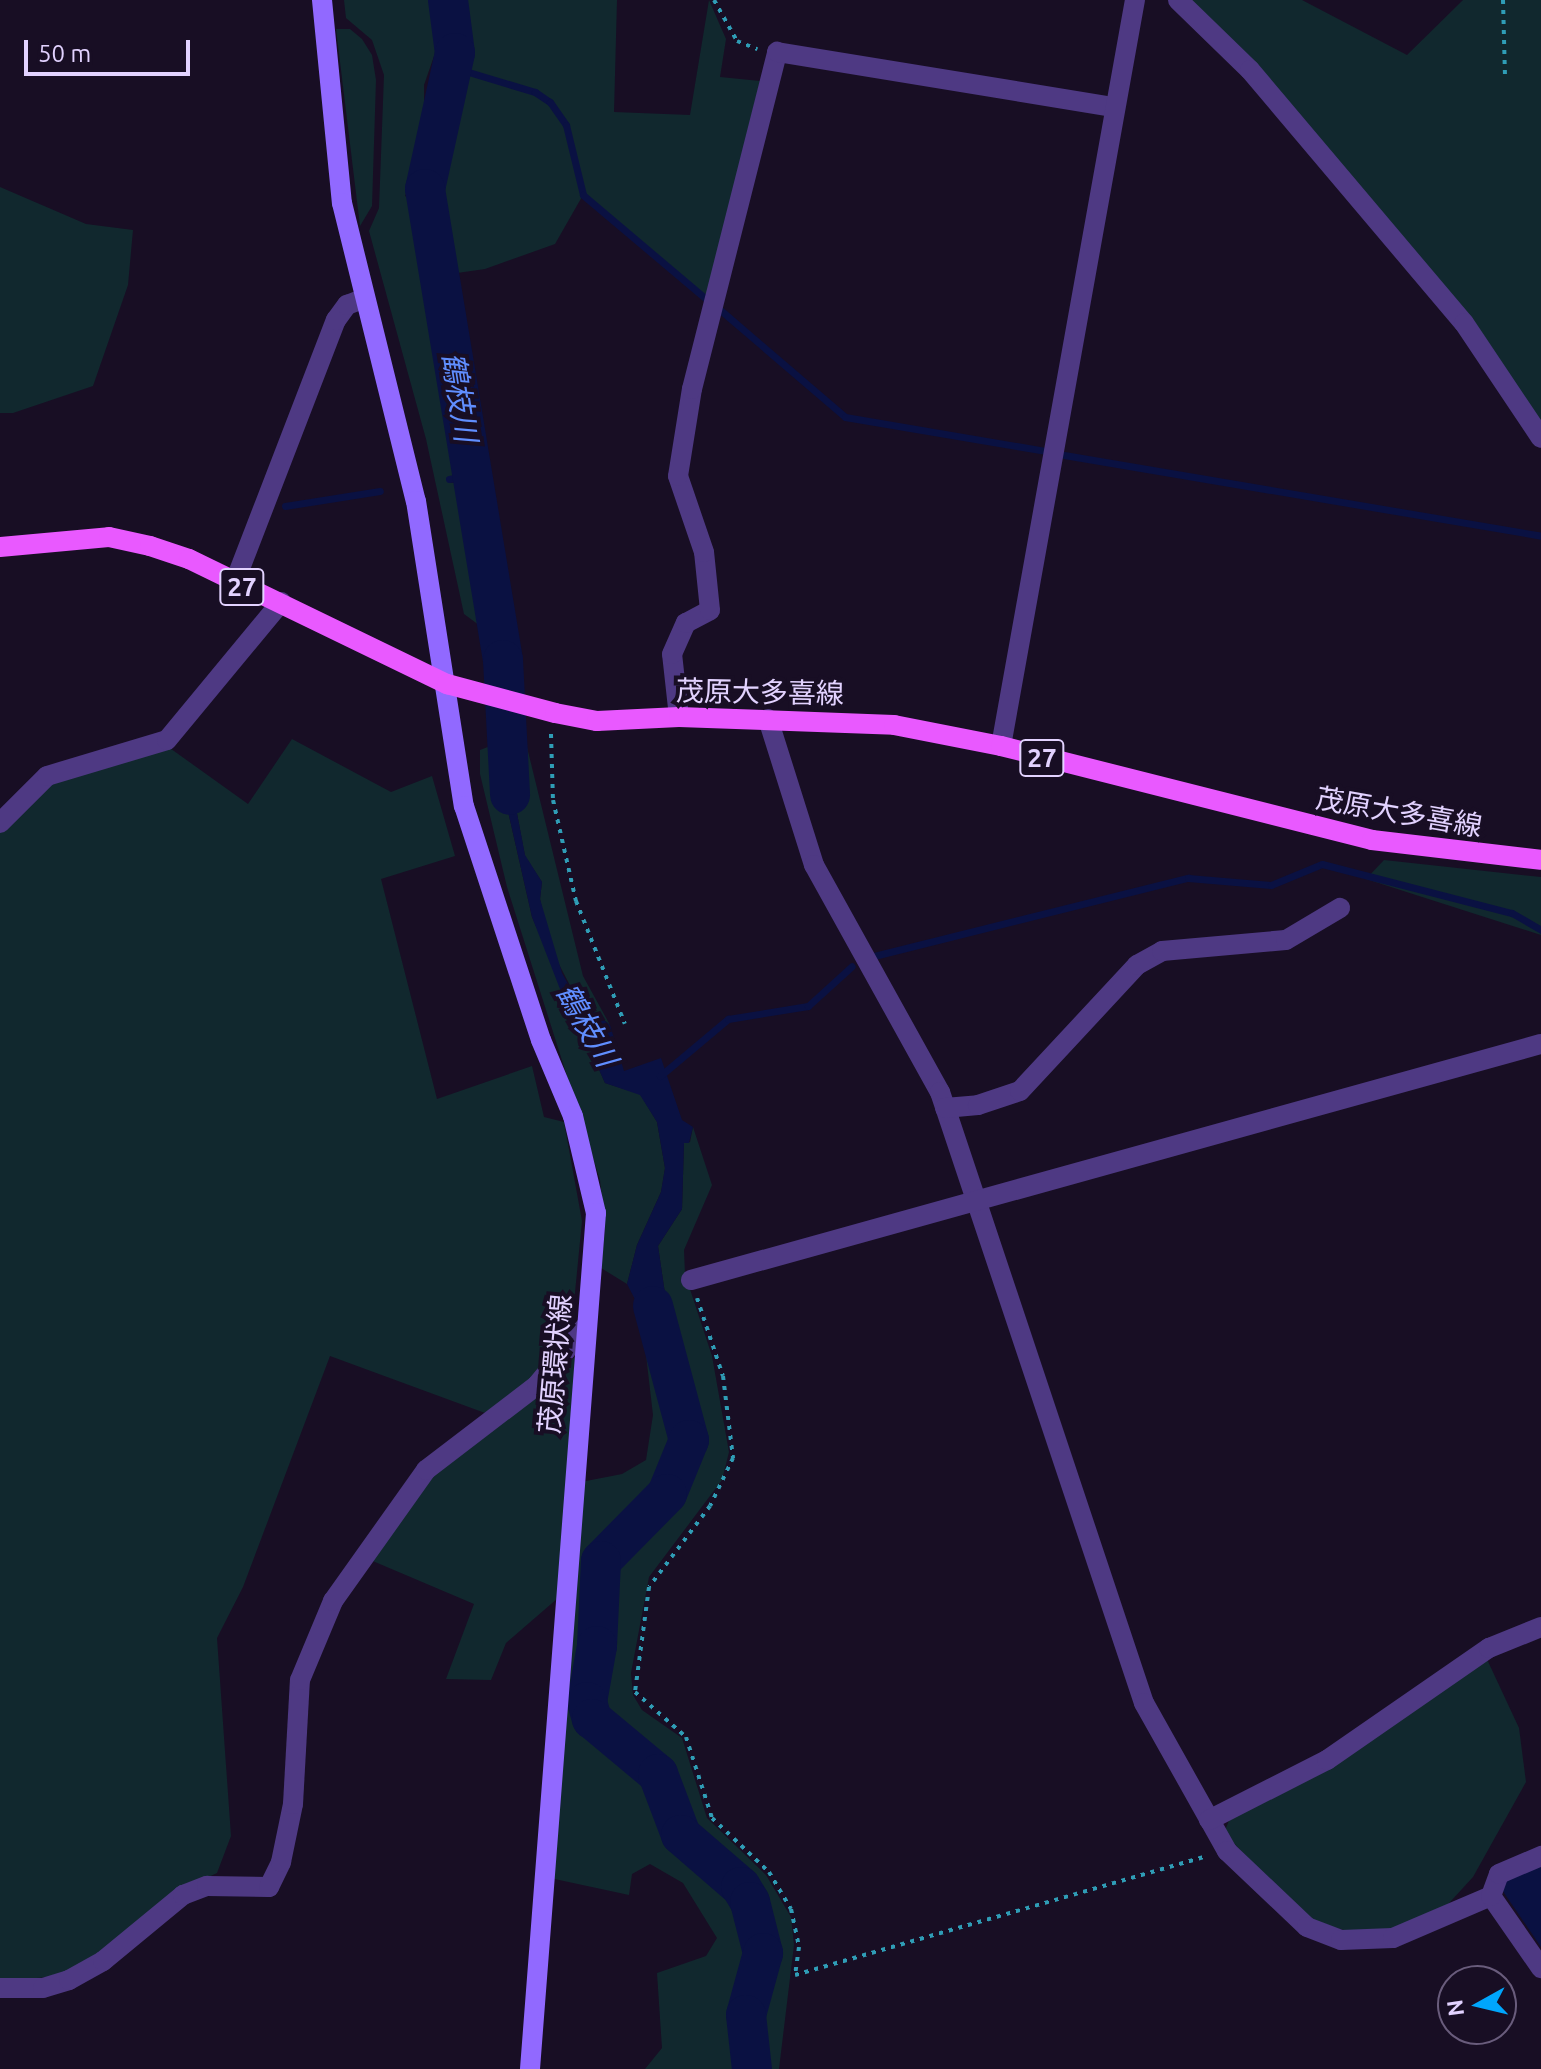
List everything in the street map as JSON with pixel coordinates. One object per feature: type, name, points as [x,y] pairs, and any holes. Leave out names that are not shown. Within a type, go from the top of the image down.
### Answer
[{"type":"main road","name":"茂原環状線","points":[[322,0],[342,203],[363,299],[416,501],[464,806],[541,1040],[573,1116],[596,1213],[530,2069]]},
{"type":"main road","name":"茂原大多喜線","points":[[0,547],[109,537],[189,559],[234,584],[281,602],[447,684],[597,721],[679,717],[894,725],[1001,746],[1372,840],[1541,860]]},
{"type":"street","points":[[1001,746],[1135,0]]},
{"type":"street","points":[[1178,0],[1250,70],[1464,323],[1541,438]]},
{"type":"street","points":[[679,717],[672,654],[686,623],[710,610],[704,552],[678,476],[692,389],[777,52],[1114,107]]},
{"type":"street","points":[[234,584],[336,320],[347,305],[363,299]]},
{"type":"street","points":[[0,823],[47,776],[167,740],[281,602]]},
{"type":"street","points":[[768,719],[814,865],[945,1108],[1144,1703],[1227,1851],[1307,1927],[1341,1940],[1393,1938],[1491,1896],[1499,1874],[1541,1856]]},
{"type":"street","points":[[945,1108],[978,1105],[1020,1091],[1137,965],[1162,951],[1286,940],[1340,908]]},
{"type":"street","points":[[691,1280],[1541,1044]]},
{"type":"street","points":[[0,1988],[43,1988],[69,1980],[103,1961],[183,1895],[207,1886],[269,1887],[281,1862],[293,1804],[300,1680],[333,1601],[426,1470],[537,1385],[586,1326]]},
{"type":"street","points":[[1209,1820],[1327,1760],[1489,1648],[1541,1627]]},
{"type":"street","points":[[1491,1896],[1541,1968]]},
{"type":"path","points":[[714,0],[737,41],[747,48],[777,52]]},
{"type":"path","points":[[1503,0],[1505,74]]},
{"type":"path","points":[[551,734],[553,800],[576,901],[625,1024]]},
{"type":"path","points":[[691,1280],[723,1376],[733,1458],[710,1506],[649,1587],[635,1692],[686,1737],[712,1818],[769,1872],[791,1909],[799,1947],[795,1975],[1227,1851]]},
{"type":"green space","points":[[344,0],[439,0],[442,33],[424,85],[424,139],[405,196],[418,204],[441,360],[447,364],[465,475],[450,476],[451,483],[466,481],[495,637],[464,614],[426,439],[369,231],[379,208],[384,75],[372,40],[346,18]]},
{"type":"green space","points":[[460,0],[617,0],[614,112],[690,115],[709,0],[726,39],[720,77],[760,81],[706,299],[583,195],[555,244],[485,269],[443,275],[431,189],[460,49]]},
{"type":"green space","points":[[1189,0],[1302,0],[1407,55],[1463,0],[1541,0],[1541,430]]},
{"type":"green space","points":[[336,29],[350,29],[362,39],[372,55],[376,80],[372,206],[360,226]]},
{"type":"green space","points":[[0,187],[86,224],[133,230],[128,285],[93,386],[13,413],[0,413]]},
{"type":"green space","points":[[292,739],[391,792],[432,776],[455,856],[381,879],[437,1099],[532,1066],[544,1117],[564,1122],[582,1221],[572,1323],[542,1370],[485,1413],[330,1356],[243,1587],[217,1638],[231,1836],[217,1873],[185,1888],[89,1963],[49,1977],[0,1981],[0,829],[50,783],[167,746],[248,804]]},
{"type":"green space","points":[[526,743],[583,976],[610,1025],[575,995],[551,949],[540,899],[542,882],[525,856],[512,787],[511,769],[519,755],[527,753]]},
{"type":"green space","points":[[493,745],[532,917],[605,1083],[640,1094],[657,1122],[665,1168],[661,1192],[637,1245],[627,1284],[601,1268],[605,1230],[600,1180],[507,887],[480,774],[480,750]]},
{"type":"green space","points":[[1384,860],[1541,877],[1541,935],[1366,879]]},
{"type":"green space","points":[[693,1127],[712,1185],[684,1250],[685,1274],[712,1356],[729,1452],[722,1480],[649,1577],[631,1673],[633,1695],[642,1710],[682,1738],[707,1818],[766,1875],[791,1917],[794,1945],[779,2069],[645,2069],[662,2048],[657,1973],[706,1956],[717,1938],[683,1883],[650,1864],[632,1874],[629,1895],[550,1878],[581,1482],[622,1474],[646,1460],[653,1415],[641,1312],[666,1359],[674,1355],[658,1246],[682,1209],[684,1143],[690,1142]]},
{"type":"green space","points":[[575,1357],[558,1598],[506,1643],[491,1680],[446,1679],[474,1604],[368,1559],[436,1472]]},
{"type":"green space","points":[[1485,1655],[1519,1728],[1526,1782],[1473,1877],[1440,1913],[1396,1929],[1358,1934],[1308,1920],[1224,1833],[1230,1818]]},
{"type":"water","points":[[510,739],[526,743],[527,753],[519,755],[511,769],[512,787],[525,855],[542,882],[540,899],[562,973],[574,995],[610,1025],[624,1071],[661,1058],[682,1120],[693,1127],[689,1143],[684,1143],[682,1209],[658,1246],[674,1355],[666,1359],[627,1284],[637,1245],[661,1192],[665,1168],[657,1122],[640,1095],[605,1083],[587,1043],[581,1043],[532,917],[493,745]]},
{"type":"water","points":[[1541,1866],[1541,1947],[1500,1887],[1503,1880]]},
{"type":"waterway","name":"鶴枝川","points":[[448,0],[455,53],[425,189],[503,660],[510,795]]},
{"type":"waterway","points":[[452,67],[535,92],[550,102],[566,125],[583,195],[706,299]]},
{"type":"waterway","points":[[718,308],[845,417],[1045,451]]},
{"type":"waterway","points":[[1064,455],[1541,536]]},
{"type":"waterway","points":[[449,479],[473,475]]},
{"type":"waterway","points":[[285,506],[380,491]]},
{"type":"waterway","points":[[874,956],[1188,878],[1271,885],[1322,864],[1512,913],[1541,930]]},
{"type":"waterway","points":[[660,1076],[728,1019],[808,1006],[852,966]]},
{"type":"waterway","name":"鶴枝川","points":[[653,1306],[689,1440],[667,1494],[601,1561],[597,1646],[587,1702],[592,1719],[658,1774],[681,1835],[741,1887],[750,1902],[763,1953],[746,2015],[752,2069]]}]
